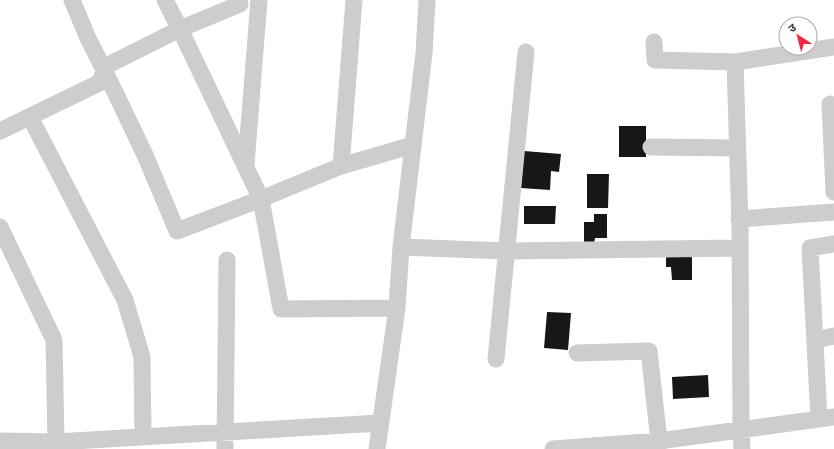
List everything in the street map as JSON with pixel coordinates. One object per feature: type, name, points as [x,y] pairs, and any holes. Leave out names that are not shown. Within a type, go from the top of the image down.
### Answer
[{"type":"street","points":[[72,0],[87,36],[145,155],[177,231],[261,199],[341,166],[413,145]]},
{"type":"street","points":[[165,0],[261,199],[281,309],[397,308]]},
{"type":"street","points":[[246,167],[258,0]]},
{"type":"street","points":[[341,166],[354,0]]},
{"type":"street","points":[[377,449],[397,308],[401,247],[424,53],[427,0]]},
{"type":"street","points":[[0,132],[99,83],[108,65],[180,29],[240,4]]},
{"type":"street","points":[[654,42],[655,60],[735,62],[834,47]]},
{"type":"street","points":[[496,359],[526,52]]},
{"type":"street","points":[[735,62],[740,248],[742,449]]},
{"type":"street","points":[[830,104],[834,192]]},
{"type":"street","points":[[30,117],[125,300],[142,357],[143,437]]},
{"type":"street","points":[[651,147],[737,148]]},
{"type":"street","points":[[739,218],[834,212]]},
{"type":"street","points":[[0,227],[54,340],[56,442]]},
{"type":"street","points":[[553,449],[658,445],[741,430],[826,418],[815,340],[810,248],[834,244]]},
{"type":"street","points":[[401,247],[506,251],[740,248]]},
{"type":"street","points":[[225,449],[227,260]]},
{"type":"street","points":[[815,340],[834,336]]},
{"type":"street","points":[[577,353],[648,351],[658,445]]},
{"type":"street","points":[[0,441],[56,442],[380,423]]},
{"type":"building","points":[[619,126],[646,126],[646,157],[619,157]]},
{"type":"building","points":[[524,151],[561,154],[559,172],[551,171],[550,190],[521,188]]},
{"type":"building","points":[[587,174],[609,174],[608,208],[587,208]]},
{"type":"building","points":[[524,206],[556,206],[555,224],[524,224]]},
{"type":"building","points":[[594,214],[607,214],[607,238],[595,238],[594,244],[584,244],[584,222],[594,222]]},
{"type":"building","points":[[692,256],[692,280],[672,280],[671,267],[666,267],[666,257]]},
{"type":"building","points":[[547,312],[571,313],[568,350],[544,348]]},
{"type":"building","points":[[708,375],[709,397],[673,399],[672,377]]}]
